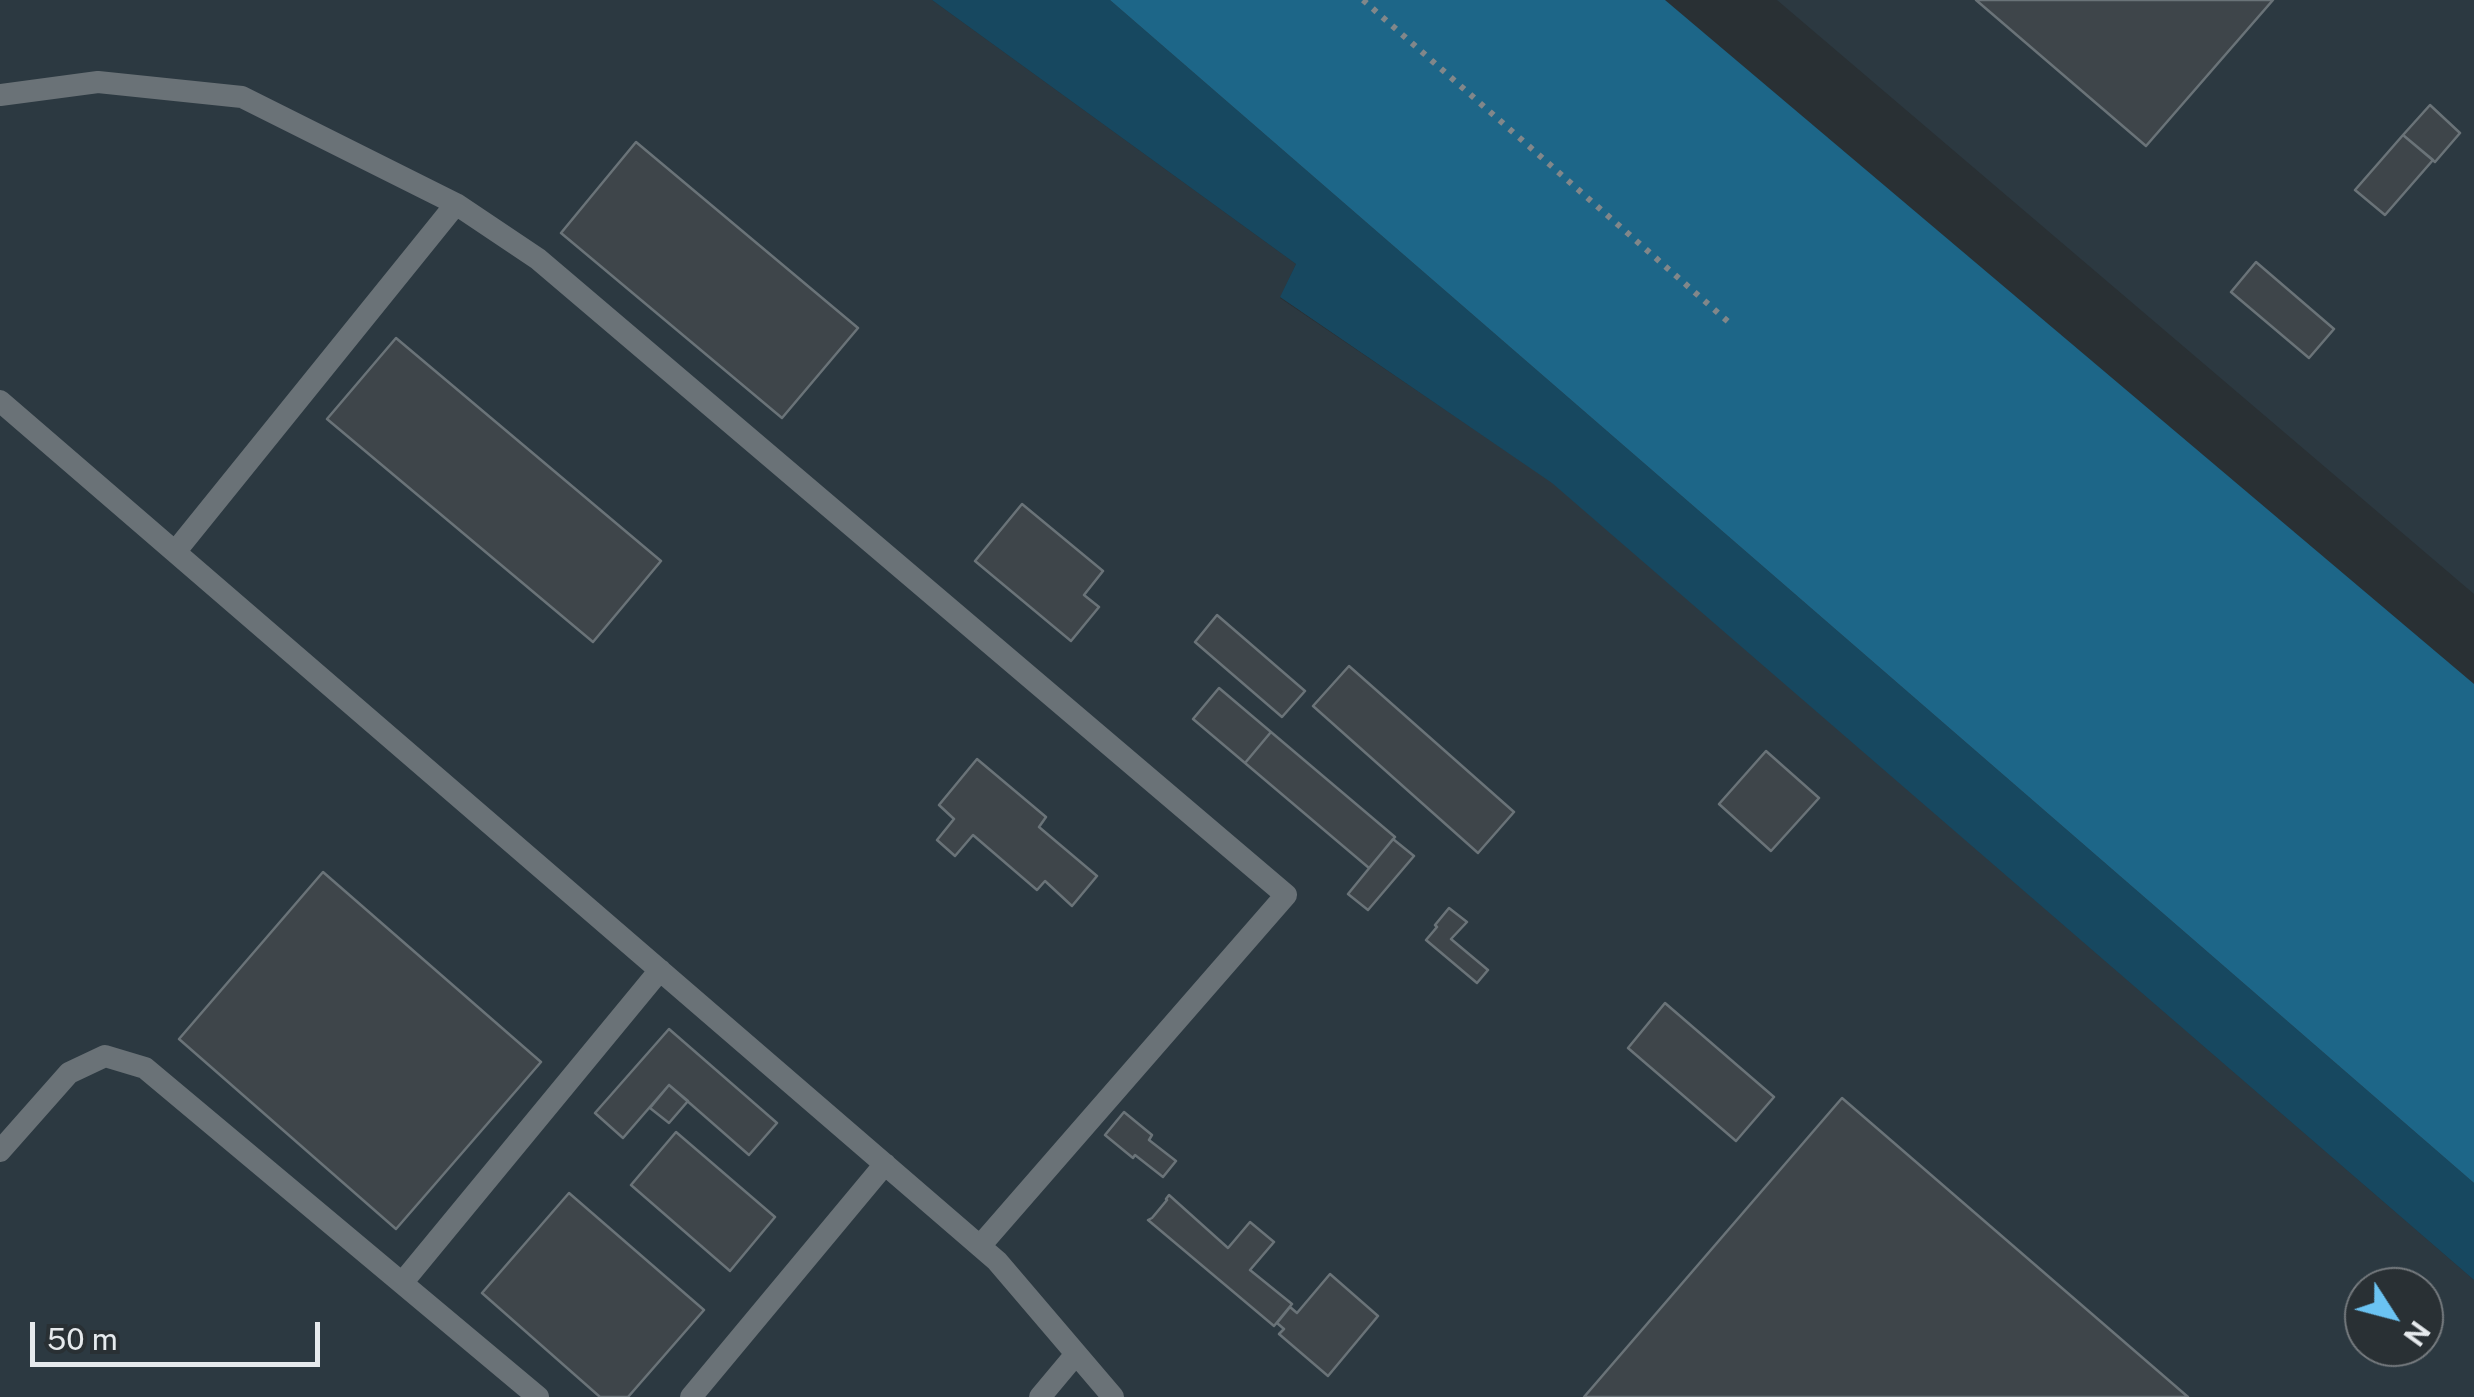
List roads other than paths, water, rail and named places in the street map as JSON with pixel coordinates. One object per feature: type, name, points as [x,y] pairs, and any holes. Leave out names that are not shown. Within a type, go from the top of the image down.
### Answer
[{"type":"lane","points":[[0,95],[98,82],[242,98],[456,204],[538,260],[1286,895],[980,1246]]},
{"type":"lane","points":[[175,552],[456,204]]},
{"type":"lane","points":[[0,401],[997,1261],[1113,1397]]},
{"type":"lane","points":[[402,1283],[660,970]]},
{"type":"lane","points":[[0,1151],[69,1073],[104,1056],[145,1068],[538,1397]]},
{"type":"lane","points":[[691,1397],[885,1164]]},
{"type":"lane","points":[[1040,1397],[1076,1354]]}]
